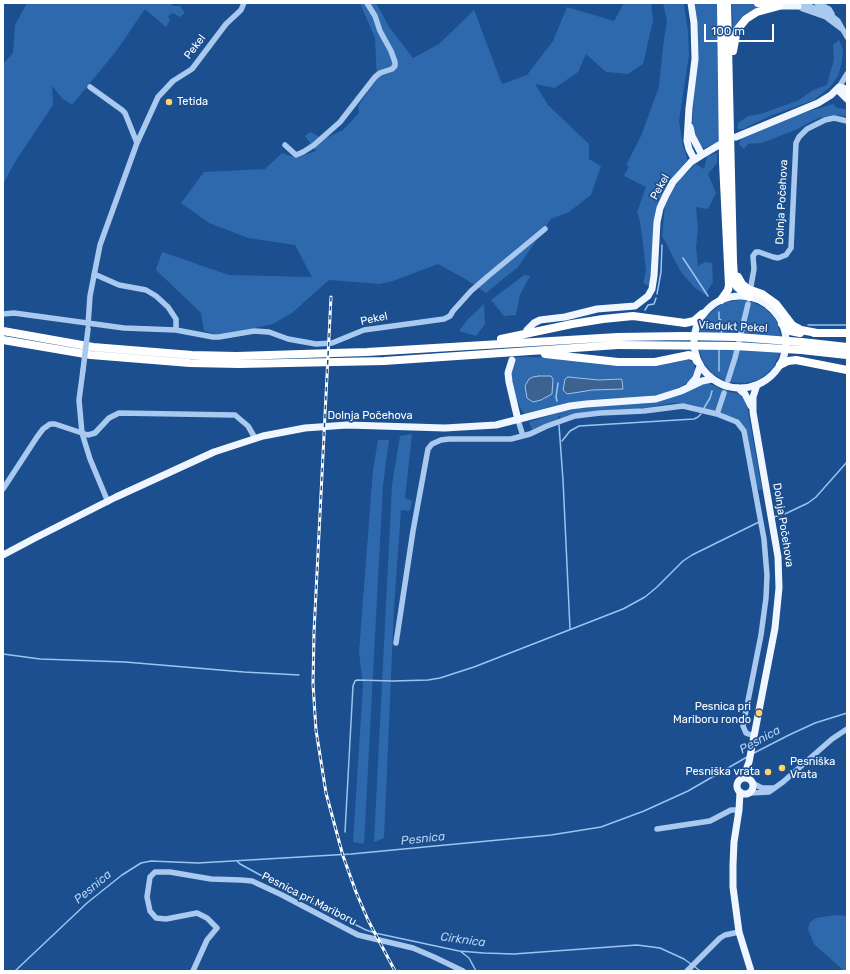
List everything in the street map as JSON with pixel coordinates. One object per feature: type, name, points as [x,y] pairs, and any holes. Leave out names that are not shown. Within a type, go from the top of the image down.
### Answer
[{"type":"highway","points":[[721,3],[724,170],[729,285],[721,300]]},
{"type":"highway","points":[[728,3],[733,261],[735,283],[748,300]]},
{"type":"highway","points":[[758,3],[779,6]]},
{"type":"highway","points":[[730,66],[735,36],[742,24],[751,15],[757,12],[779,6]]},
{"type":"highway","points":[[733,242],[738,276],[742,284],[748,289],[762,294],[772,300],[795,328],[817,333]]},
{"type":"highway","points":[[472,345],[482,341],[505,339],[572,324],[603,319],[633,316],[685,323],[694,321],[702,314]]},
{"type":"highway","points":[[782,324],[787,329],[794,332],[847,333]]},
{"type":"highway","points":[[3,331],[93,347],[222,356],[322,354],[472,345],[618,341]]},
{"type":"highway","name":"Viadukt Pekel","points":[[618,341],[683,336],[737,337],[847,347]]},
{"type":"highway","points":[[3,340],[91,355],[190,363],[239,364],[384,361],[511,356],[618,341]]},
{"type":"highway","name":"Viadukt Pekel","points":[[618,341],[802,350],[847,355]]},
{"type":"highway","points":[[511,356],[544,354],[632,363],[655,362],[689,355],[695,357],[699,363]]},
{"type":"highway","points":[[780,365],[788,361],[796,360],[847,370]]},
{"type":"main road","points":[[691,3],[694,23],[695,59],[687,141],[694,159]]},
{"type":"main road","points":[[779,6],[798,4]]},
{"type":"main road","points":[[736,136],[818,103],[838,88],[847,90]]},
{"type":"main road","points":[[838,88],[847,99]]},
{"type":"main road","points":[[689,122],[692,136],[702,155]]},
{"type":"main road","name":"Pekel","points":[[527,330],[534,323],[540,320],[565,317],[597,309],[636,306],[648,296],[652,289],[654,276],[657,222],[660,208],[666,195],[673,182],[694,159],[719,145]]},
{"type":"main road","points":[[735,296],[748,300],[758,299],[767,304],[777,315],[782,324],[786,340],[786,348],[780,365],[768,379],[757,385],[738,388],[727,386],[712,379],[699,363],[693,346],[694,335],[697,323],[702,314],[710,306],[721,300],[735,296]]},
{"type":"main road","points":[[511,356],[508,382],[518,420]]},
{"type":"main road","points":[[688,388],[696,378],[699,363]]},
{"type":"main road","name":"Dolnja Počehova","points":[[3,555],[108,502],[214,452],[255,438],[286,431],[321,426],[358,424],[445,428],[496,425],[554,410],[586,404],[656,399],[688,388],[702,381],[712,379]]},
{"type":"main road","name":"Dolnja Počehova","points":[[753,412],[753,397],[757,385]]},
{"type":"main road","name":"Dolnja Počehova","points":[[738,388],[748,398],[753,412],[778,556],[779,588],[775,628],[749,762],[749,780]]},
{"type":"main road","points":[[739,810],[753,789],[749,780],[739,780],[737,784],[737,788],[740,792],[733,865],[734,899],[739,932],[751,971]]},
{"type":"main road","points":[[740,792],[744,794],[749,793]]},
{"type":"street","name":"Pekel","points":[[108,502],[90,459],[82,433],[80,400],[89,323],[90,296],[100,245],[137,143],[158,97],[172,81],[192,69],[226,24],[242,10],[244,3]]},
{"type":"street","points":[[285,145],[296,154],[303,152],[314,145],[340,122],[374,77],[380,73],[392,69],[395,66],[392,51],[380,31],[375,16],[367,3]]},
{"type":"street","points":[[817,3],[829,9],[847,37]]},
{"type":"street","points":[[798,4],[817,8],[834,17]]},
{"type":"street","points":[[798,4],[826,17],[843,30]]},
{"type":"street","points":[[838,88],[847,74]]},
{"type":"street","points":[[90,88],[125,113],[137,143]]},
{"type":"street","name":"Dolnja Počehova","points":[[751,286],[754,269],[754,256],[756,252],[778,258],[786,255],[791,248],[796,143],[799,137],[807,129],[825,120],[834,118],[847,121]]},
{"type":"street","name":"Pekel","points":[[3,314],[14,313],[124,328],[176,330],[213,337],[254,331],[269,332],[288,339],[316,344],[332,343],[364,330],[444,319],[450,316],[471,291],[545,229]]},
{"type":"street","points":[[94,274],[119,285],[146,290],[156,296],[168,306],[176,319],[176,330]]},
{"type":"street","points":[[728,380],[737,351],[748,300]]},
{"type":"street","points":[[396,643],[413,531],[428,449],[432,444],[449,438],[510,439],[523,436],[575,416],[600,413],[644,411],[682,406],[717,414],[724,393]]},
{"type":"street","points":[[3,489],[37,437],[47,425],[55,424],[88,435],[95,433],[109,418],[119,413],[235,415],[241,418],[255,438]]},
{"type":"street","name":"Dolnja Počehova","points":[[717,414],[737,422],[744,431],[762,527],[766,568],[766,598],[761,635],[742,726],[746,733],[753,739]]},
{"type":"street","points":[[518,420],[523,436]]},
{"type":"street","points":[[756,493],[767,491]]},
{"type":"street","points":[[749,793],[769,792],[824,745],[847,729]]},
{"type":"street","points":[[749,780],[762,788],[775,788]]},
{"type":"street","points":[[657,829],[710,821],[731,810],[739,810]]},
{"type":"street","name":"Pesnica pri Mariboru","points":[[193,971],[204,945],[217,928],[207,918],[197,913],[166,919],[156,918],[151,913],[148,904],[148,886],[150,877],[155,872],[170,872],[211,879],[252,881],[358,935],[381,942],[414,948],[434,956],[463,971]]},
{"type":"street","points":[[689,969],[723,936],[739,932]]},
{"type":"shaded area","points":[[27,3],[171,3],[173,6],[180,6],[185,13],[180,17],[173,13],[168,16],[170,20],[166,27],[145,9],[117,50],[72,105],[63,99],[52,86],[53,105],[15,162],[3,184],[3,64],[13,53],[15,25]]},
{"type":"shaded area","points":[[360,3],[376,3],[389,27],[413,58],[439,44],[474,10],[502,84],[527,75],[553,41],[567,7],[614,21],[624,3],[651,3],[653,21],[643,64],[628,74],[606,72],[586,54],[578,72],[555,88],[535,84],[548,105],[589,144],[589,159],[601,166],[591,195],[569,212],[551,219],[518,267],[486,293],[467,280],[438,264],[393,281],[380,284],[329,280],[292,313],[273,324],[220,335],[204,331],[201,313],[156,270],[162,252],[229,275],[312,277],[295,245],[248,238],[209,223],[181,203],[204,172],[265,169],[282,153],[296,158],[316,151],[305,136],[310,132],[324,139],[343,130],[359,113],[358,106],[377,79],[375,38]]},
{"type":"shaded area","points":[[663,3],[684,3],[688,32],[689,55],[679,121],[687,160],[665,189],[659,203],[649,286],[643,283],[646,271],[640,222],[637,212],[646,187],[624,176],[629,166],[626,165],[641,136],[659,87],[667,21]]},
{"type":"shaded area","points":[[695,3],[718,3],[719,142],[704,148],[700,146],[692,126],[698,50],[698,27]]},
{"type":"shaded area","points":[[732,3],[753,3],[764,6],[733,36]]},
{"type":"shaded area","points":[[839,40],[843,49],[842,62],[838,76],[830,87],[814,100],[770,116],[743,129],[737,129],[738,123],[748,116],[761,114],[799,100],[813,90],[827,85],[834,59],[833,45]]},
{"type":"shaded area","points":[[833,104],[837,108],[845,109],[847,111],[847,116],[834,115],[818,118],[795,130],[762,143],[748,144],[744,149],[739,144],[741,139],[775,124],[806,112]]},
{"type":"shaded area","points":[[717,153],[717,163],[708,174],[716,193],[708,209],[696,207],[698,229],[696,248],[698,266],[705,262],[712,263],[713,282],[705,295],[694,287],[681,272],[662,236],[665,205],[678,181],[696,164],[704,169],[707,156]]},
{"type":"shaded area","points":[[524,275],[530,276],[520,295],[516,315],[504,316],[491,300]]},
{"type":"shaded area","points":[[747,300],[747,302],[725,381],[712,373],[703,362],[699,350],[700,330],[706,317],[717,307],[726,302]]},
{"type":"shaded area","points":[[750,301],[765,308],[776,320],[781,336],[780,353],[773,368],[758,380],[745,383],[729,382]]},
{"type":"shaded area","points":[[484,304],[485,324],[476,336],[459,331],[468,319]]},
{"type":"shaded area","points":[[516,357],[687,359],[694,363],[695,372],[690,381],[675,390],[661,395],[525,414],[514,394],[511,375]]},
{"type":"shaded area","points":[[539,376],[551,376],[553,379],[552,394],[541,400],[533,402],[527,398],[525,386],[529,379]]},
{"type":"shaded area","points":[[568,377],[599,380],[621,379],[623,389],[592,390],[567,394],[563,390],[565,379]]},
{"type":"shaded area","points":[[708,383],[723,390],[717,408],[714,411],[688,404],[673,403],[638,409],[595,411],[560,418],[560,416],[558,419],[532,430],[529,422],[560,412],[585,407],[650,403],[699,384]]},
{"type":"shaded area","points":[[726,391],[739,394],[744,399],[747,406],[762,489],[759,490],[757,487],[748,440],[737,419],[720,413]]},
{"type":"shaded area","points":[[412,434],[405,498],[412,501],[410,511],[401,510],[394,608],[384,838],[374,842],[392,485],[400,436]]},
{"type":"shaded area","points":[[378,440],[389,440],[383,485],[364,844],[353,842],[363,686],[359,652],[373,470]]},
{"type":"shaded area","points":[[836,915],[847,916],[847,971],[843,970],[814,944],[808,929],[810,922],[816,918]]},
{"type":"waterway","points":[[657,294],[661,272],[662,245]]},
{"type":"waterway","points":[[683,258],[708,296]]},
{"type":"waterway","points":[[645,310],[648,305],[654,304],[656,298]]},
{"type":"waterway","points":[[719,312],[719,319],[721,320],[719,325],[722,329],[721,334]]},
{"type":"waterway","points":[[808,325],[847,325]]},
{"type":"waterway","points":[[719,348],[719,371]]},
{"type":"waterway","points":[[557,401],[556,397],[558,383]]},
{"type":"waterway","points":[[704,408],[712,391]]},
{"type":"waterway","points":[[562,441],[570,431],[579,426],[694,419],[701,414]]},
{"type":"waterway","points":[[559,425],[570,629]]},
{"type":"waterway","points":[[774,517],[787,513],[808,503],[816,497],[847,462]]},
{"type":"waterway","points":[[345,832],[353,686],[355,681],[428,680],[440,678],[474,667],[623,609],[645,597],[683,561],[692,555],[759,522]]},
{"type":"waterway","points":[[3,654],[40,659],[125,662],[299,675]]},
{"type":"waterway","name":"Pesnica","points":[[754,753],[815,723],[847,713]]},
{"type":"waterway","name":"Pesnica","points":[[15,971],[87,903],[122,875],[141,863],[151,861],[198,863],[351,854],[551,835],[601,827],[644,811],[688,791],[747,757]]},
{"type":"waterway","name":"Cirknica","points":[[237,861],[310,902],[375,933],[459,951],[484,953],[514,954],[637,945],[660,948],[684,959],[691,964]]},
{"type":"waterway","points":[[460,951],[469,958],[476,971]]},
{"type":"waterway","name":"Cirknica","points":[[694,966],[700,971]]},
{"type":"tunnel","points":[[724,393],[728,380]]},
{"type":"railway","points":[[331,297],[314,632],[313,684],[316,730],[326,793],[343,856],[368,920],[395,971]]},
{"type":"place","name":"Tetida","points":[[169,102]]},
{"type":"place","name":"Pesnica pri Mariboru rondo","points":[[759,713]]},
{"type":"place","name":"Pesniška Vrata","points":[[782,768]]},
{"type":"place","name":"Pesniška vrata","points":[[768,772]]}]
